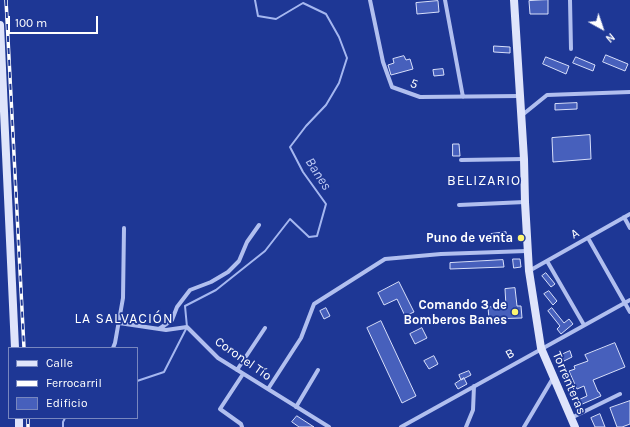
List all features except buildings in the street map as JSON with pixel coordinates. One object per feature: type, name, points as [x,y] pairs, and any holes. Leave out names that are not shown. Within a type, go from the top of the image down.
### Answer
[{"type":"street","name":"5","points":[[370,0],[383,62],[392,87],[420,97],[520,96]]},
{"type":"street","points":[[445,0],[463,97]]},
{"type":"street","name":"Torrenteras","points":[[514,0],[529,271],[541,348],[575,427]]},
{"type":"street","points":[[570,0],[571,49]]},
{"type":"street","points":[[0,25],[2,123],[15,347]]},
{"type":"street","points":[[521,117],[547,94],[630,92]]},
{"type":"street","points":[[461,160],[524,159]]},
{"type":"street","points":[[460,205],[525,202]]},
{"type":"street","name":"A","points":[[529,271],[630,214]]},
{"type":"street","points":[[624,218],[630,228]]},
{"type":"street","points":[[158,329],[172,320],[177,307],[190,290],[211,282],[228,272],[239,261],[247,242],[259,225]]},
{"type":"street","points":[[113,347],[123,298],[124,228]]},
{"type":"street","points":[[588,238],[630,312]]},
{"type":"street","points":[[268,389],[301,338],[314,304],[385,259],[441,254],[528,251]]},
{"type":"street","points":[[547,261],[584,325]]},
{"type":"street","name":"B","points":[[401,427],[630,300]]},
{"type":"street","name":"Coronel Tío","points":[[119,323],[166,330],[186,328],[218,358],[329,427]]},
{"type":"street","points":[[237,370],[264,328]]},
{"type":"street","points":[[296,407],[318,370]]},
{"type":"street","points":[[242,427],[241,424],[220,409],[243,374]]},
{"type":"street","points":[[524,427],[554,377]]},
{"type":"street","points":[[466,427],[473,410],[474,386]]},
{"type":"street","points":[[571,418],[620,394]]},
{"type":"waterway","name":"Banes","points":[[138,381],[164,372],[187,327],[185,306],[216,290],[265,251],[290,219],[309,237],[317,236],[326,204],[303,172],[290,147],[306,126],[326,105],[339,83],[347,58],[339,37],[326,14],[303,3],[276,19],[258,16],[255,0]]},
{"type":"waterway","name":"Banes","points":[[63,427],[64,419]]},
{"type":"railway","points":[[6,0],[24,347]]},
{"type":"railway","points":[[28,419],[28,427]]},
{"type":"place","name":"Puno de venta","points":[[521,238]]},
{"type":"place","name":"Comando 3 de Bomberos Banes","points":[[515,312]]},
{"type":"district","name":"BELIZARIO","points":[[484,181]]},
{"type":"district","name":"LA SALVACIÓN","points":[[124,319]]}]
